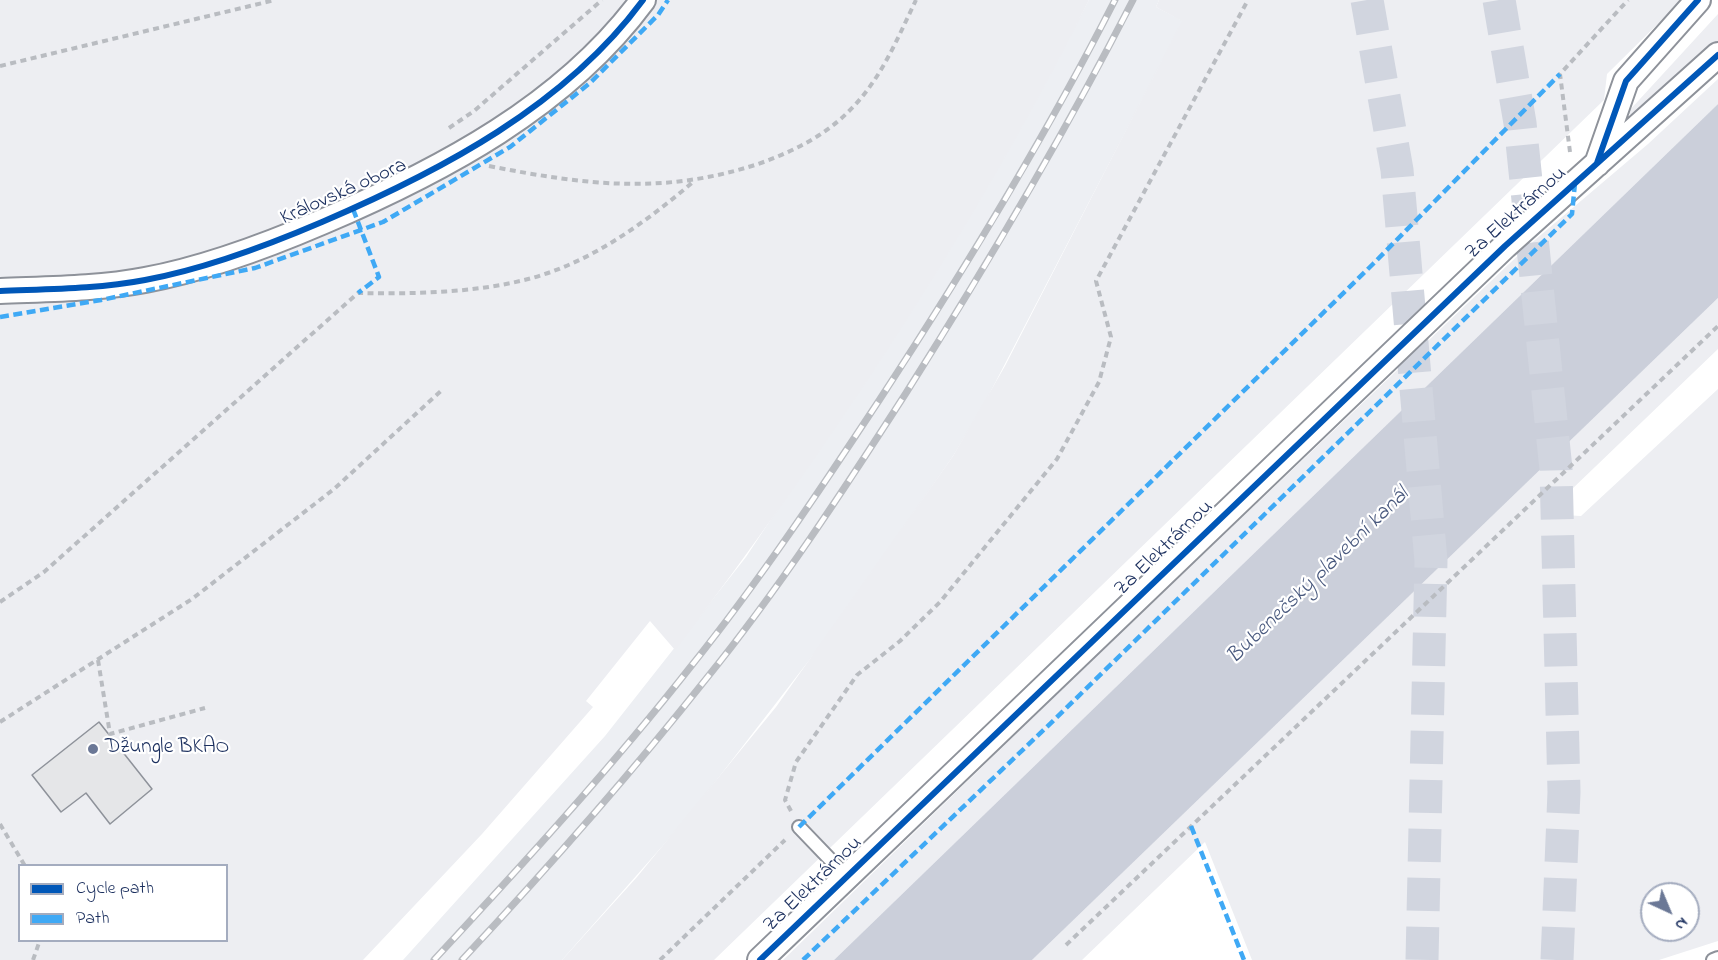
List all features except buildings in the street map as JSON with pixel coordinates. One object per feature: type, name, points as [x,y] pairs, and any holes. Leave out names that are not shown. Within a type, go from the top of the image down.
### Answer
[{"type":"street","name":"Královská obora","points":[[0,291],[53,289],[145,280],[261,248],[386,195],[457,159],[547,96],[617,35],[643,0]]},
{"type":"street","name":"Za Elektrárnou","points":[[1596,166],[1626,81],[1698,0]]},
{"type":"street","name":"Za Elektrárnou","points":[[760,960],[1496,254],[1718,56]]},
{"type":"lane","points":[[799,827],[847,877]]},
{"type":"lane","points":[[1713,960],[1718,958]]},
{"type":"path","points":[[0,66],[275,0]]},
{"type":"path","points":[[444,131],[474,111],[602,0]]},
{"type":"path","points":[[457,159],[516,172],[615,184],[657,185],[693,182],[720,176],[782,156],[839,121],[862,97],[881,70],[916,0]]},
{"type":"path","points":[[660,960],[799,827],[785,800],[796,762],[857,675],[900,641],[940,602],[1057,459],[1099,382],[1111,337],[1096,281],[1248,0]]},
{"type":"path","points":[[1575,183],[1560,74],[1628,0]]},
{"type":"path","points":[[0,602],[44,572],[358,293],[433,294],[531,278],[587,255],[613,241],[641,224],[693,182]]},
{"type":"path","points":[[1066,945],[1718,326]]},
{"type":"path","points":[[0,722],[192,599],[334,489],[443,389]]},
{"type":"path","points":[[98,660],[110,734],[205,708]]},
{"type":"path","points":[[0,824],[24,864]]},
{"type":"path","points":[[33,960],[39,942]]},
{"type":"shaded area","points":[[0,0],[1089,0],[998,169],[897,334],[788,495],[675,650],[650,621],[586,701],[593,707],[482,834],[363,960],[0,960]],"holes":[[[99,723],[152,789],[110,823],[86,793],[61,812],[32,775]]]},
{"type":"shaded area","points":[[1089,0],[1159,0],[1156,7],[1183,21],[982,408],[953,456],[831,632],[688,817],[562,960],[403,960],[605,736],[746,557],[951,246],[1010,146]]},
{"type":"shaded area","points":[[1159,0],[1682,0],[1607,74],[1604,100],[714,960],[562,960],[637,877],[776,707],[953,456],[1005,366],[1182,21],[1156,7]]},
{"type":"shaded area","points":[[1718,14],[1718,44],[1632,117],[1628,112]]},
{"type":"shaded area","points":[[1718,79],[1718,104],[834,960],[783,960],[1113,640],[1529,245],[1648,144]]},
{"type":"shaded area","points":[[1718,298],[1718,349],[1546,514],[1581,516],[1718,389],[1718,941],[1659,960],[1252,960],[1205,842],[1082,960],[1032,960]]},
{"type":"water","name":"Bubenečský plavební kanál","points":[[1718,104],[1718,298],[1032,960],[834,960]]},
{"type":"tunnel","points":[[1367,0],[1397,170],[1431,561],[1422,960]]},
{"type":"tunnel","points":[[1499,0],[1520,123],[1556,469],[1564,792],[1557,960]]},
{"type":"railway","points":[[434,960],[630,741],[717,633],[766,567],[880,399],[943,301],[1032,153],[1115,0]]},
{"type":"railway","points":[[462,960],[617,787],[733,645],[785,575],[882,430],[966,297],[1052,150],[1133,0]]},
{"type":"marked path","points":[[0,317],[101,300],[255,268],[383,222],[510,147],[590,83],[658,15],[668,0]]},
{"type":"marked path","points":[[799,827],[1373,264],[1560,74]]},
{"type":"marked path","points":[[803,960],[1054,720],[1572,214],[1575,183]]},
{"type":"marked path","points":[[353,209],[379,277],[358,293]]},
{"type":"marked path","points":[[1191,826],[1244,960]]},
{"type":"cycle path","points":[[0,291],[109,285],[168,275],[257,248],[367,202],[455,157],[498,132],[539,103],[577,72],[612,38],[643,0]]},
{"type":"cycle path","points":[[1597,163],[1626,81],[1698,0]]},
{"type":"cycle path","points":[[760,960],[1505,246],[1718,55]]},
{"type":"place","name":"Džungle BKAO","points":[[93,749]]}]
